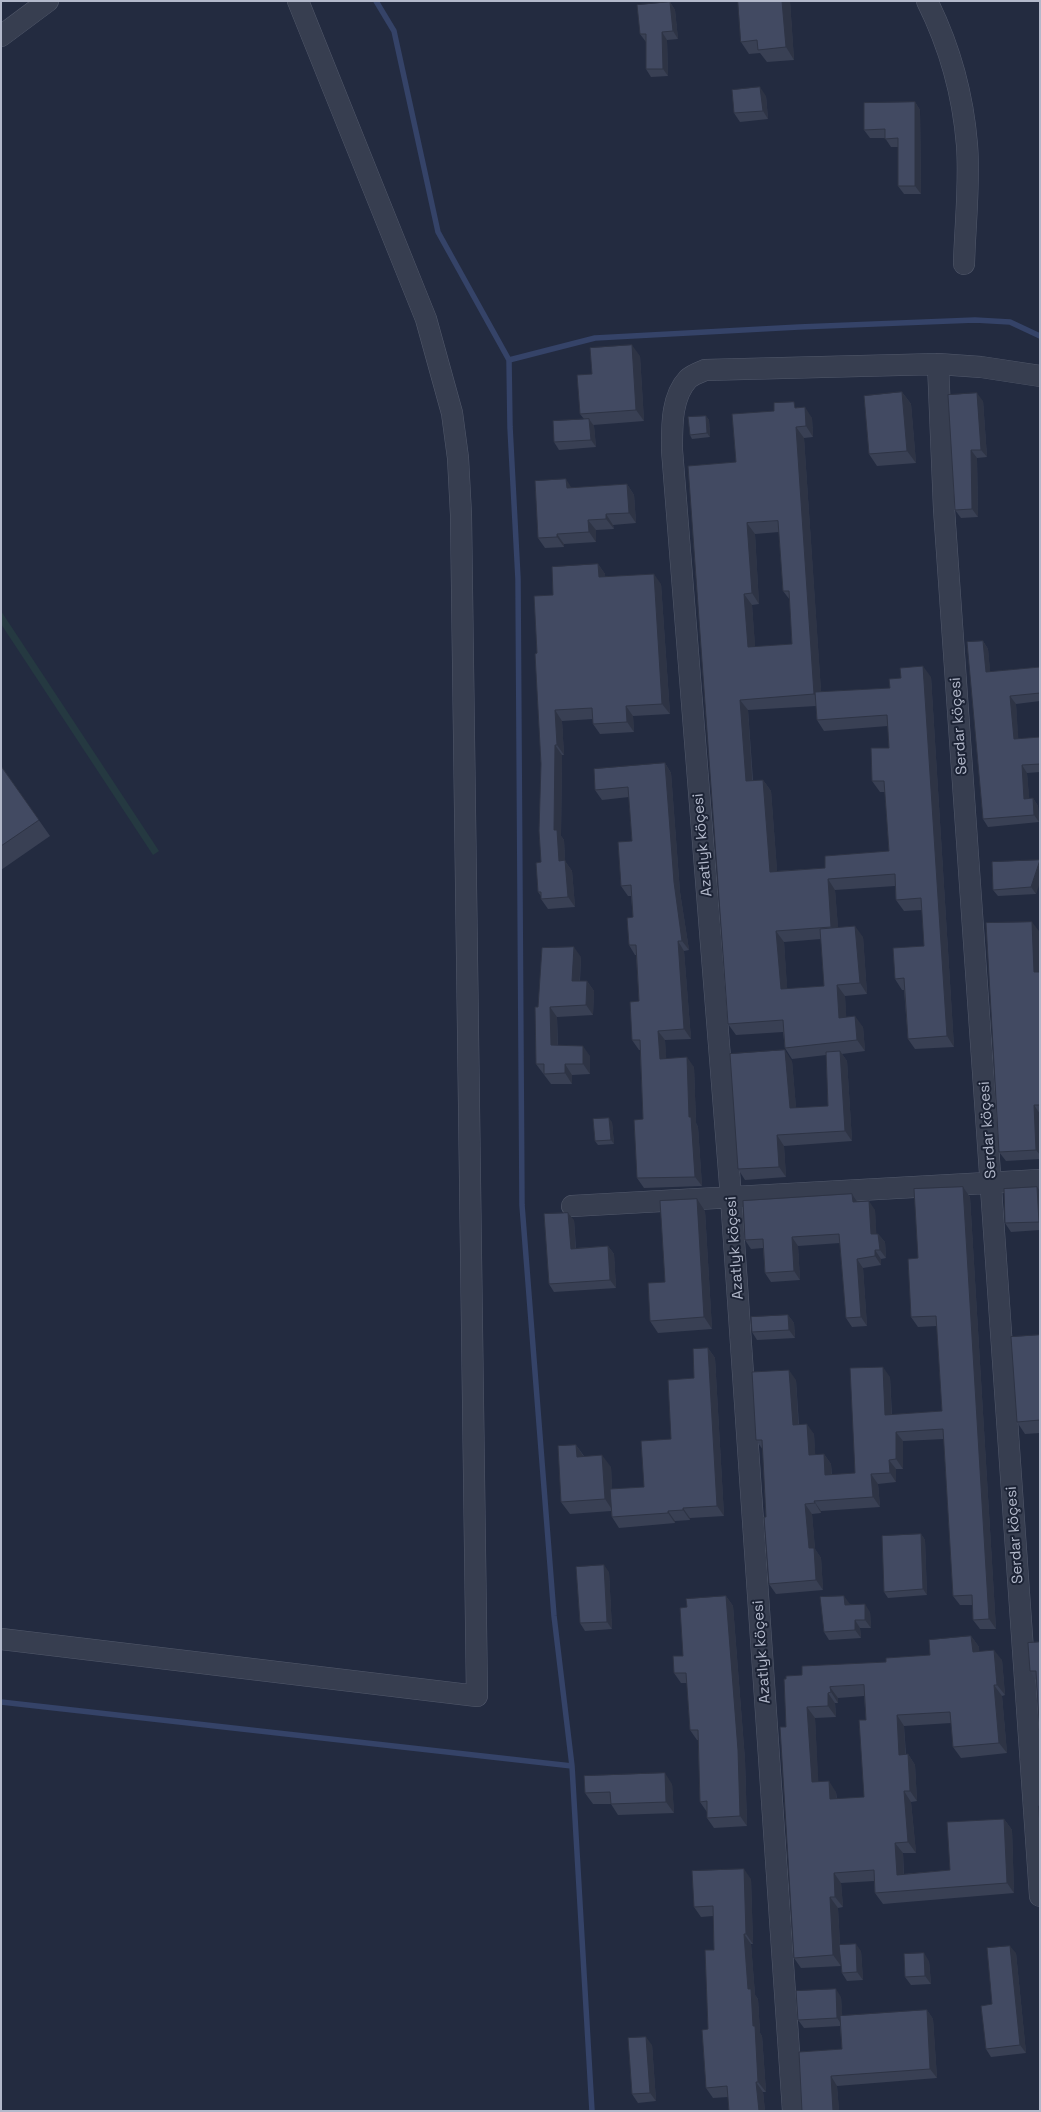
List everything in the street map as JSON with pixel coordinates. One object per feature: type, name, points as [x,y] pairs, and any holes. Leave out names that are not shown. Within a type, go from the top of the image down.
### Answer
[{"type":"street","points":[[1,36],[48,1]]},
{"type":"street","points":[[1,1639],[477,1696],[461,515],[458,458],[452,413],[426,319],[298,1]]},
{"type":"street","points":[[926,1],[938,25],[960,94],[968,146],[964,264]]},
{"type":"street","points":[[938,364],[981,367],[1040,376]]},
{"type":"street","name":"Azatlyk köçesi","points":[[794,2111],[731,1197],[672,450],[672,417],[681,388],[689,378],[705,370],[938,364]]},
{"type":"street","name":"Serdar köçesi","points":[[938,364],[944,509],[1040,1896]]},
{"type":"street","points":[[572,1206],[1040,1180]]},
{"type":"shaded area","points":[[1,611],[159,851],[153,855],[1,624]]},
{"type":"building","points":[[738,1],[782,1],[786,47],[758,50],[757,40],[741,42]]},
{"type":"building","points":[[670,2],[673,31],[662,32],[663,69],[646,69],[646,34],[640,34],[637,5]]},
{"type":"building","points":[[760,87],[763,111],[734,113],[732,90]]},
{"type":"building","points":[[915,102],[915,186],[898,186],[898,138],[885,139],[885,129],[864,130],[864,103]]},
{"type":"building","points":[[632,345],[636,410],[580,414],[577,375],[592,374],[590,348]]},
{"type":"building","points":[[902,392],[907,451],[869,454],[864,396]]},
{"type":"building","points":[[977,393],[981,450],[971,450],[972,509],[955,510],[948,395]]},
{"type":"building","points":[[794,402],[795,408],[805,407],[806,426],[796,427],[814,694],[740,700],[746,781],[763,780],[770,872],[825,868],[825,856],[889,851],[884,781],[872,781],[871,748],[889,748],[887,715],[817,720],[815,692],[890,688],[889,679],[901,678],[900,668],[923,666],[947,1036],[908,1039],[904,978],[895,979],[893,948],[924,946],[921,898],[896,900],[895,874],[828,879],[831,927],[776,931],[781,989],[824,986],[820,929],[855,926],[860,983],[837,985],[839,1018],[855,1016],[857,1040],[785,1048],[783,1020],[728,1024],[688,466],[736,462],[732,414],[774,411],[774,403]],"holes":[[[778,521],[783,591],[789,591],[792,644],[748,647],[744,594],[752,593],[747,523]]]},
{"type":"building","points":[[706,416],[707,433],[690,435],[688,417]]},
{"type":"building","points":[[589,419],[591,440],[554,442],[553,421]]},
{"type":"building","points":[[566,479],[567,488],[627,484],[629,513],[606,514],[606,519],[588,520],[589,532],[557,534],[557,537],[538,538],[535,481]]},
{"type":"building","points":[[598,564],[599,577],[654,574],[662,704],[626,706],[627,722],[593,724],[592,708],[555,710],[557,745],[555,745],[554,830],[557,830],[559,861],[565,860],[568,897],[541,899],[541,892],[538,892],[536,863],[541,862],[539,831],[541,764],[534,596],[553,595],[552,567]]},
{"type":"building","points":[[983,641],[986,672],[1040,667],[1040,693],[1010,696],[1014,739],[1040,737],[1040,764],[1022,765],[1024,799],[1033,798],[1034,815],[983,819],[967,642]]},
{"type":"building","points":[[665,763],[674,882],[682,941],[678,941],[684,1029],[658,1031],[660,1059],[687,1057],[689,1117],[691,1117],[695,1177],[637,1178],[634,1120],[643,1119],[640,1040],[632,1040],[630,1002],[639,1001],[636,945],[629,945],[627,918],[633,917],[631,885],[621,886],[618,842],[632,841],[628,787],[595,790],[594,769]]},
{"type":"building","points":[[1,766],[39,820],[1,846]]},
{"type":"building","points":[[1040,860],[1031,887],[993,890],[992,862]]},
{"type":"building","points":[[1032,922],[1034,972],[1040,972],[1040,1105],[1034,1105],[1036,1150],[999,1152],[986,923]]},
{"type":"building","points":[[574,947],[572,981],[587,981],[586,1005],[550,1007],[551,1045],[583,1046],[583,1064],[565,1064],[565,1073],[544,1074],[544,1064],[536,1064],[535,1007],[538,1007],[542,948]]},
{"type":"building","points":[[785,1050],[790,1108],[828,1106],[826,1052],[840,1051],[845,1131],[777,1135],[779,1167],[738,1169],[730,1054]]},
{"type":"building","points":[[609,1118],[611,1140],[595,1141],[593,1119]]},
{"type":"building","points":[[963,1187],[989,1619],[973,1620],[972,1595],[953,1596],[943,1429],[896,1432],[896,1459],[889,1460],[890,1473],[871,1474],[873,1497],[814,1501],[815,1503],[805,1504],[809,1548],[814,1548],[816,1580],[769,1584],[764,1517],[766,1517],[762,1440],[756,1440],[752,1372],[789,1370],[793,1425],[807,1424],[809,1455],[824,1454],[825,1475],[855,1473],[850,1368],[883,1367],[885,1415],[942,1411],[936,1316],[911,1317],[908,1259],[918,1258],[914,1189]]},
{"type":"building","points":[[1037,1187],[1039,1222],[1005,1223],[1004,1189]]},
{"type":"building","points":[[852,1194],[853,1202],[869,1201],[871,1234],[878,1234],[880,1250],[875,1250],[875,1256],[857,1259],[861,1317],[846,1318],[839,1234],[792,1237],[794,1271],[765,1273],[763,1239],[745,1240],[743,1201]]},
{"type":"building","points":[[697,1199],[704,1317],[650,1321],[648,1283],[665,1282],[660,1201]]},
{"type":"building","points":[[568,1213],[571,1249],[608,1246],[610,1280],[549,1284],[544,1214]]},
{"type":"building","points":[[788,1315],[789,1330],[752,1332],[751,1317]]},
{"type":"building","points":[[1040,1335],[1040,1420],[1017,1422],[1011,1337]]},
{"type":"building","points":[[708,1348],[717,1506],[683,1508],[683,1510],[668,1511],[668,1513],[612,1517],[610,1489],[644,1487],[641,1441],[671,1439],[668,1380],[694,1378],[693,1349]]},
{"type":"building","points":[[576,1445],[577,1457],[602,1455],[605,1499],[561,1502],[558,1446]]},
{"type":"building","points":[[921,1534],[923,1589],[884,1592],[882,1536]]},
{"type":"building","points":[[604,1565],[607,1622],[580,1623],[576,1567]]},
{"type":"building","points":[[726,1596],[738,1750],[740,1816],[707,1818],[707,1801],[700,1802],[698,1730],[690,1730],[686,1673],[674,1673],[673,1656],[683,1656],[680,1608],[687,1607],[686,1599]]},
{"type":"building","points":[[844,1596],[845,1605],[865,1604],[865,1620],[855,1620],[855,1630],[824,1632],[820,1597]]},
{"type":"building","points":[[971,1636],[973,1652],[994,1650],[997,1685],[994,1685],[999,1743],[953,1747],[950,1712],[897,1715],[899,1755],[908,1754],[910,1791],[904,1791],[908,1842],[895,1843],[897,1875],[950,1870],[947,1822],[1004,1819],[1007,1883],[875,1893],[874,1870],[834,1873],[835,1897],[830,1897],[833,1955],[794,1958],[780,1727],[786,1727],[784,1679],[786,1679],[786,1676],[802,1675],[802,1666],[886,1662],[886,1658],[930,1655],[929,1640]],"holes":[[[864,1685],[866,1720],[859,1720],[864,1797],[830,1799],[829,1781],[812,1782],[807,1707],[828,1706],[828,1693],[831,1692],[830,1687]]]},
{"type":"building","points":[[1040,1642],[1040,1737],[1036,1671],[1030,1671],[1028,1643]]},
{"type":"building","points":[[665,1773],[666,1802],[611,1804],[610,1792],[585,1793],[584,1776]]},
{"type":"building","points":[[744,1869],[746,1934],[744,1934],[748,1989],[751,1989],[753,2026],[755,2026],[758,2082],[756,2082],[759,2111],[729,2111],[727,2086],[706,2088],[702,2030],[708,2029],[705,1950],[714,1950],[713,1906],[694,1907],[692,1871]]},
{"type":"building","points":[[856,1944],[857,1972],[842,1973],[839,1945]]},
{"type":"building","points":[[1010,1946],[1020,2045],[986,2049],[981,2006],[992,2004],[987,1948]]},
{"type":"building","points":[[924,1953],[925,1976],[905,1977],[904,1954]]},
{"type":"building","points":[[836,1989],[837,2018],[798,2020],[796,1991]]},
{"type":"building","points":[[927,2010],[930,2069],[831,2076],[833,2111],[802,2111],[799,2052],[842,2049],[840,2016]]},
{"type":"building","points":[[646,2037],[650,2093],[632,2094],[628,2038]]},
{"type":"waterway","points":[[376,1],[394,31],[438,232],[509,360]]},
{"type":"waterway","points":[[592,2111],[572,1766],[554,1616],[522,1205],[518,579],[510,427],[509,360],[595,338],[799,327],[975,320],[1010,322],[1040,336]]},
{"type":"waterway","points":[[1,1702],[572,1766]]}]
